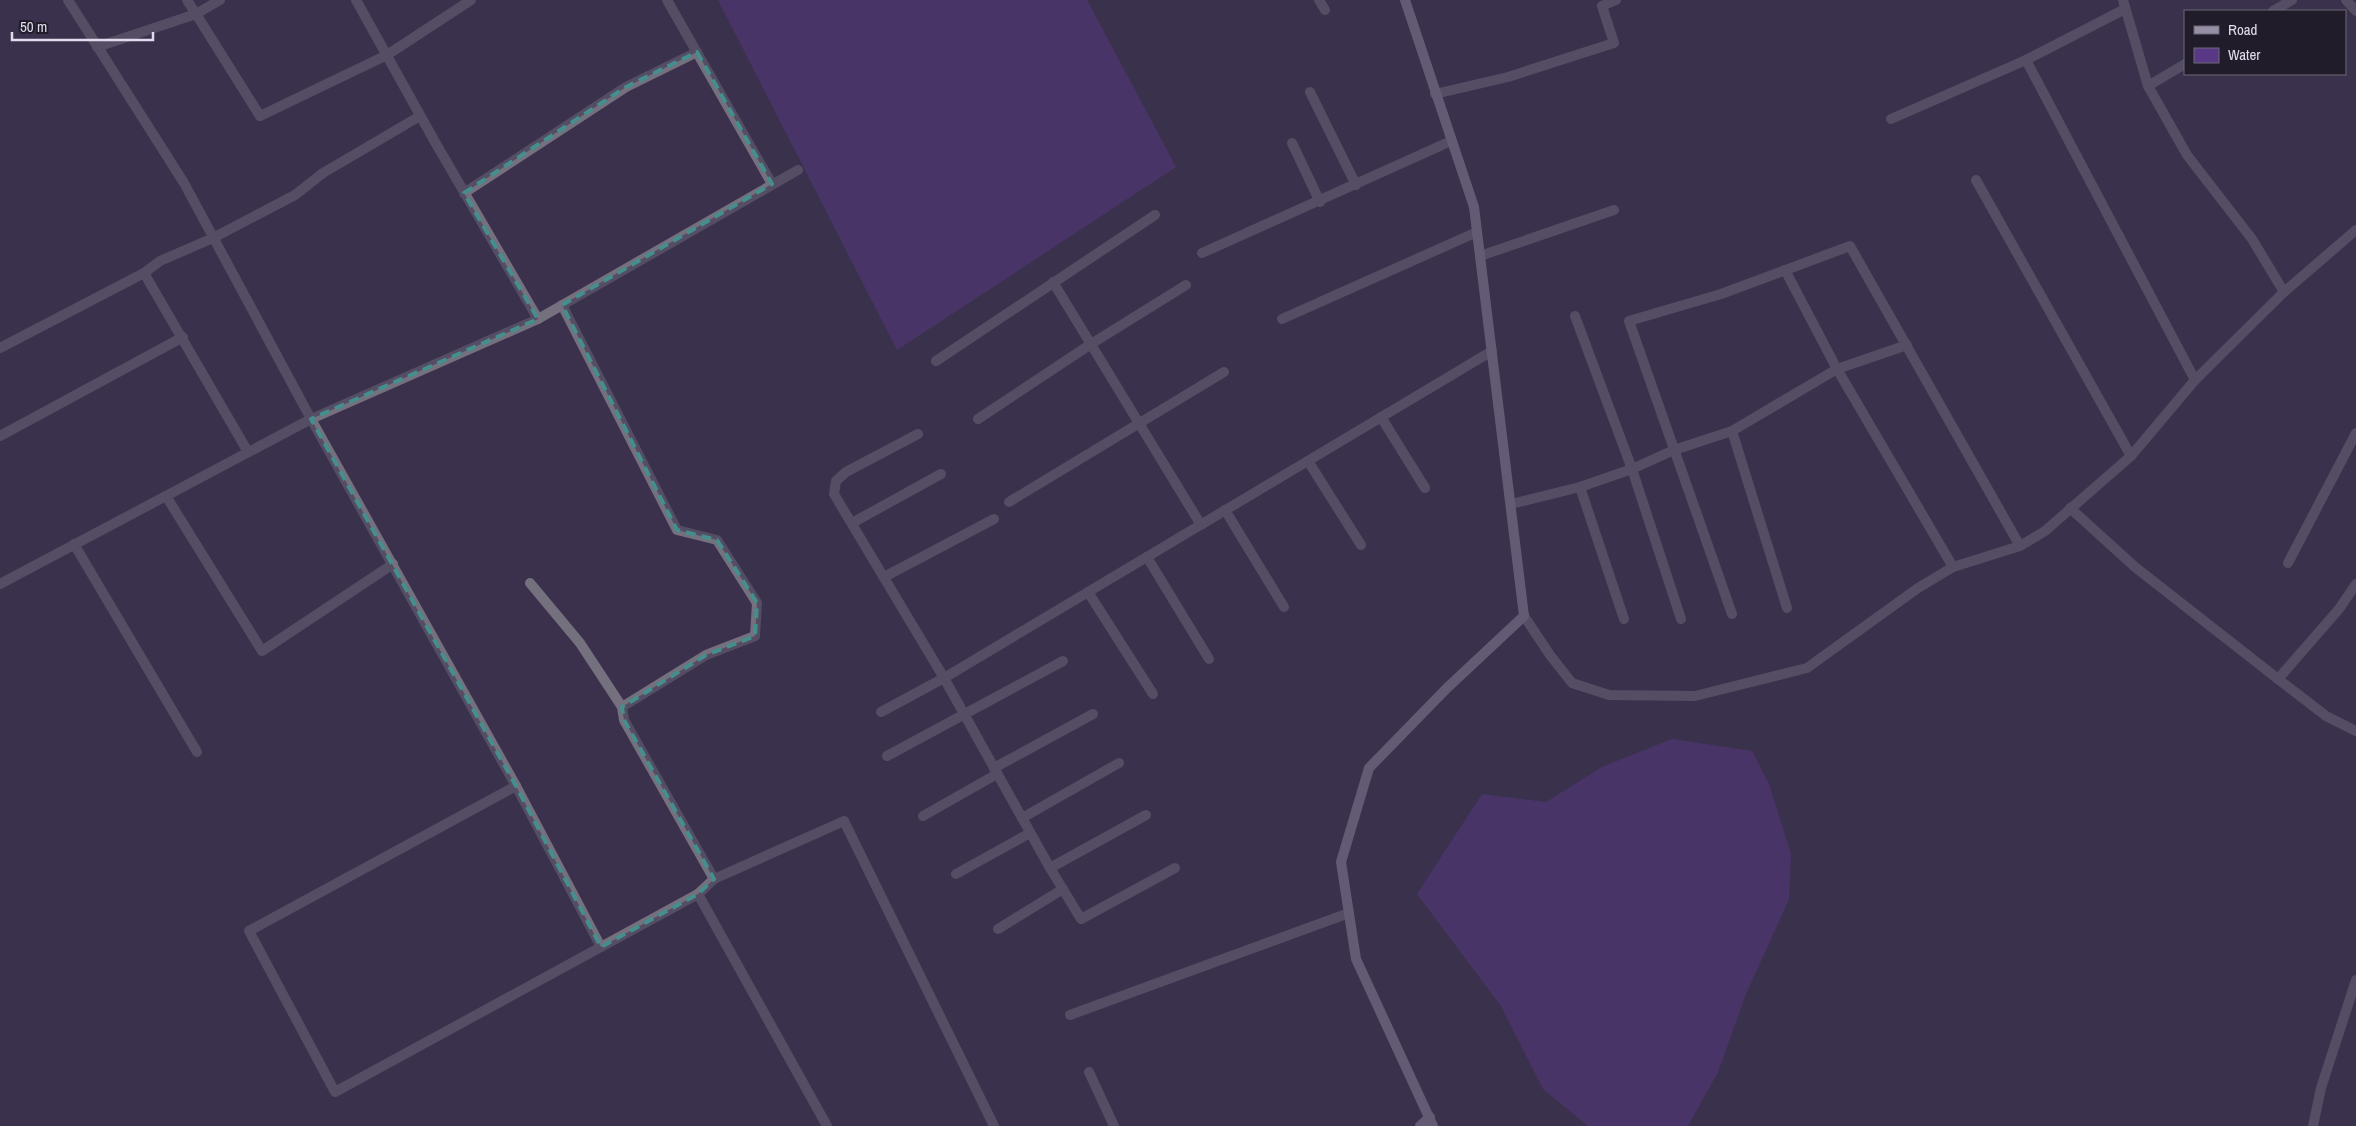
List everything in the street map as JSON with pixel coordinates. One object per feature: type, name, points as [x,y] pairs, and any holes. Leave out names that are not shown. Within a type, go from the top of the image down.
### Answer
[{"type":"street","points":[[68,0],[184,183],[311,419],[516,786],[601,947]]},
{"type":"street","points":[[187,0],[260,116],[387,55],[470,0]]},
{"type":"street","points":[[97,47],[196,14],[220,0]]},
{"type":"street","points":[[356,0],[420,116],[538,319]]},
{"type":"street","points":[[666,0],[772,184]]},
{"type":"street","points":[[1319,0],[1325,10]]},
{"type":"street","points":[[1406,0],[1435,94],[1474,207],[1524,616],[1550,656],[1572,683],[1609,696],[1695,696],[1807,668],[1918,588],[1953,567],[2020,546],[2045,531],[2131,456],[2196,380],[2284,292],[2356,230]]},
{"type":"street","points":[[1435,94],[1508,77],[1614,43],[1602,6],[1616,0]]},
{"type":"street","points":[[2275,10],[2292,0]]},
{"type":"street","points":[[2346,0],[2356,11]]},
{"type":"street","points":[[1891,119],[2026,60],[2124,5],[2148,86],[2187,155],[2252,239],[2284,292]]},
{"type":"street","points":[[464,193],[626,87],[697,52]]},
{"type":"street","points":[[2026,60],[2196,380]]},
{"type":"street","points":[[2148,86],[2184,65]]},
{"type":"street","points":[[1310,92],[1356,185]]},
{"type":"street","points":[[0,348],[144,273],[160,261],[213,238],[295,195],[323,173],[420,116]]},
{"type":"street","points":[[1202,253],[1320,202],[1452,140]]},
{"type":"street","points":[[1292,143],[1320,202]]},
{"type":"street","points":[[0,584],[311,419],[538,319],[798,170]]},
{"type":"street","points":[[1976,180],[2131,456]]},
{"type":"street","points":[[1480,256],[1614,210]]},
{"type":"street","points":[[936,361],[1155,215]]},
{"type":"street","points":[[1282,319],[1477,232]]},
{"type":"street","points":[[1732,614],[1629,321],[1721,294],[1850,246],[2020,546]]},
{"type":"street","points":[[1785,270],[1837,369],[1953,567]]},
{"type":"street","points":[[144,273],[183,337],[248,452]]},
{"type":"street","points":[[1053,282],[1201,524]]},
{"type":"street","points":[[978,419],[1091,344],[1186,285]]},
{"type":"street","points":[[562,305],[677,530],[717,540],[757,603],[754,636],[706,655],[622,707]]},
{"type":"street","points":[[1575,316],[1632,469],[1681,619]]},
{"type":"street","points":[[0,436],[183,337]]},
{"type":"street","points":[[1511,504],[1580,487],[1632,469],[1674,450],[1732,431],[1837,369],[1907,345]]},
{"type":"street","points":[[881,712],[944,678],[1492,351]]},
{"type":"street","points":[[1010,502],[1224,372]]},
{"type":"street","points":[[1381,417],[1425,488]]},
{"type":"street","points":[[1732,431],[1787,608]]},
{"type":"street","points":[[918,434],[846,472],[836,481],[834,494],[944,678],[1050,868],[1082,920],[1175,868]]},
{"type":"street","points":[[2288,563],[2356,434]]},
{"type":"street","points":[[1308,461],[1360,545]]},
{"type":"street","points":[[852,522],[941,474]]},
{"type":"street","points":[[1580,487],[1624,619]]},
{"type":"street","points":[[166,496],[262,651],[392,564]]},
{"type":"street","points":[[2070,508],[2135,567],[2278,679],[2326,716],[2356,731]]},
{"type":"street","points":[[1225,510],[1284,607]]},
{"type":"street","points":[[884,577],[994,519]]},
{"type":"street","points":[[74,544],[197,752]]},
{"type":"street","points":[[1146,557],[1209,659]]},
{"type":"street","points":[[530,583],[580,643],[622,707],[624,720],[714,879]]},
{"type":"street","points":[[2278,679],[2339,609],[2356,584]]},
{"type":"street","points":[[1088,592],[1153,694]]},
{"type":"street","points":[[1420,1126],[1431,1122],[1356,959],[1341,862],[1369,768],[1447,688],[1524,616]]},
{"type":"street","points":[[887,756],[1063,661]]},
{"type":"street","points":[[923,816],[1093,714]]},
{"type":"street","points":[[1022,818],[1119,763]]},
{"type":"street","points":[[516,786],[249,931],[335,1092],[698,894],[714,879],[844,822],[994,1126]]},
{"type":"street","points":[[1050,868],[1146,815]]},
{"type":"street","points":[[956,874],[1030,833]]},
{"type":"street","points":[[998,929],[1063,889]]},
{"type":"street","points":[[698,894],[827,1126]]},
{"type":"street","points":[[1070,1015],[1349,913]]},
{"type":"street","points":[[2314,1126],[2321,1088],[2356,980]]},
{"type":"street","points":[[1089,1072],[1114,1126]]},
{"type":"highlighted area","points":[[697,52],[772,184],[562,305],[677,530],[717,540],[757,603],[755,636],[706,655],[622,707],[624,720],[714,879],[698,894],[601,947],[516,786],[311,419],[538,319],[464,193],[626,87]]},
{"type":"water","points":[[718,0],[1087,0],[1176,167],[897,350]]},
{"type":"water","points":[[1672,739],[1752,751],[1769,784],[1791,854],[1789,899],[1746,994],[1718,1072],[1688,1126],[1588,1126],[1543,1089],[1501,1006],[1417,894],[1482,794],[1546,802],[1602,767]]}]
